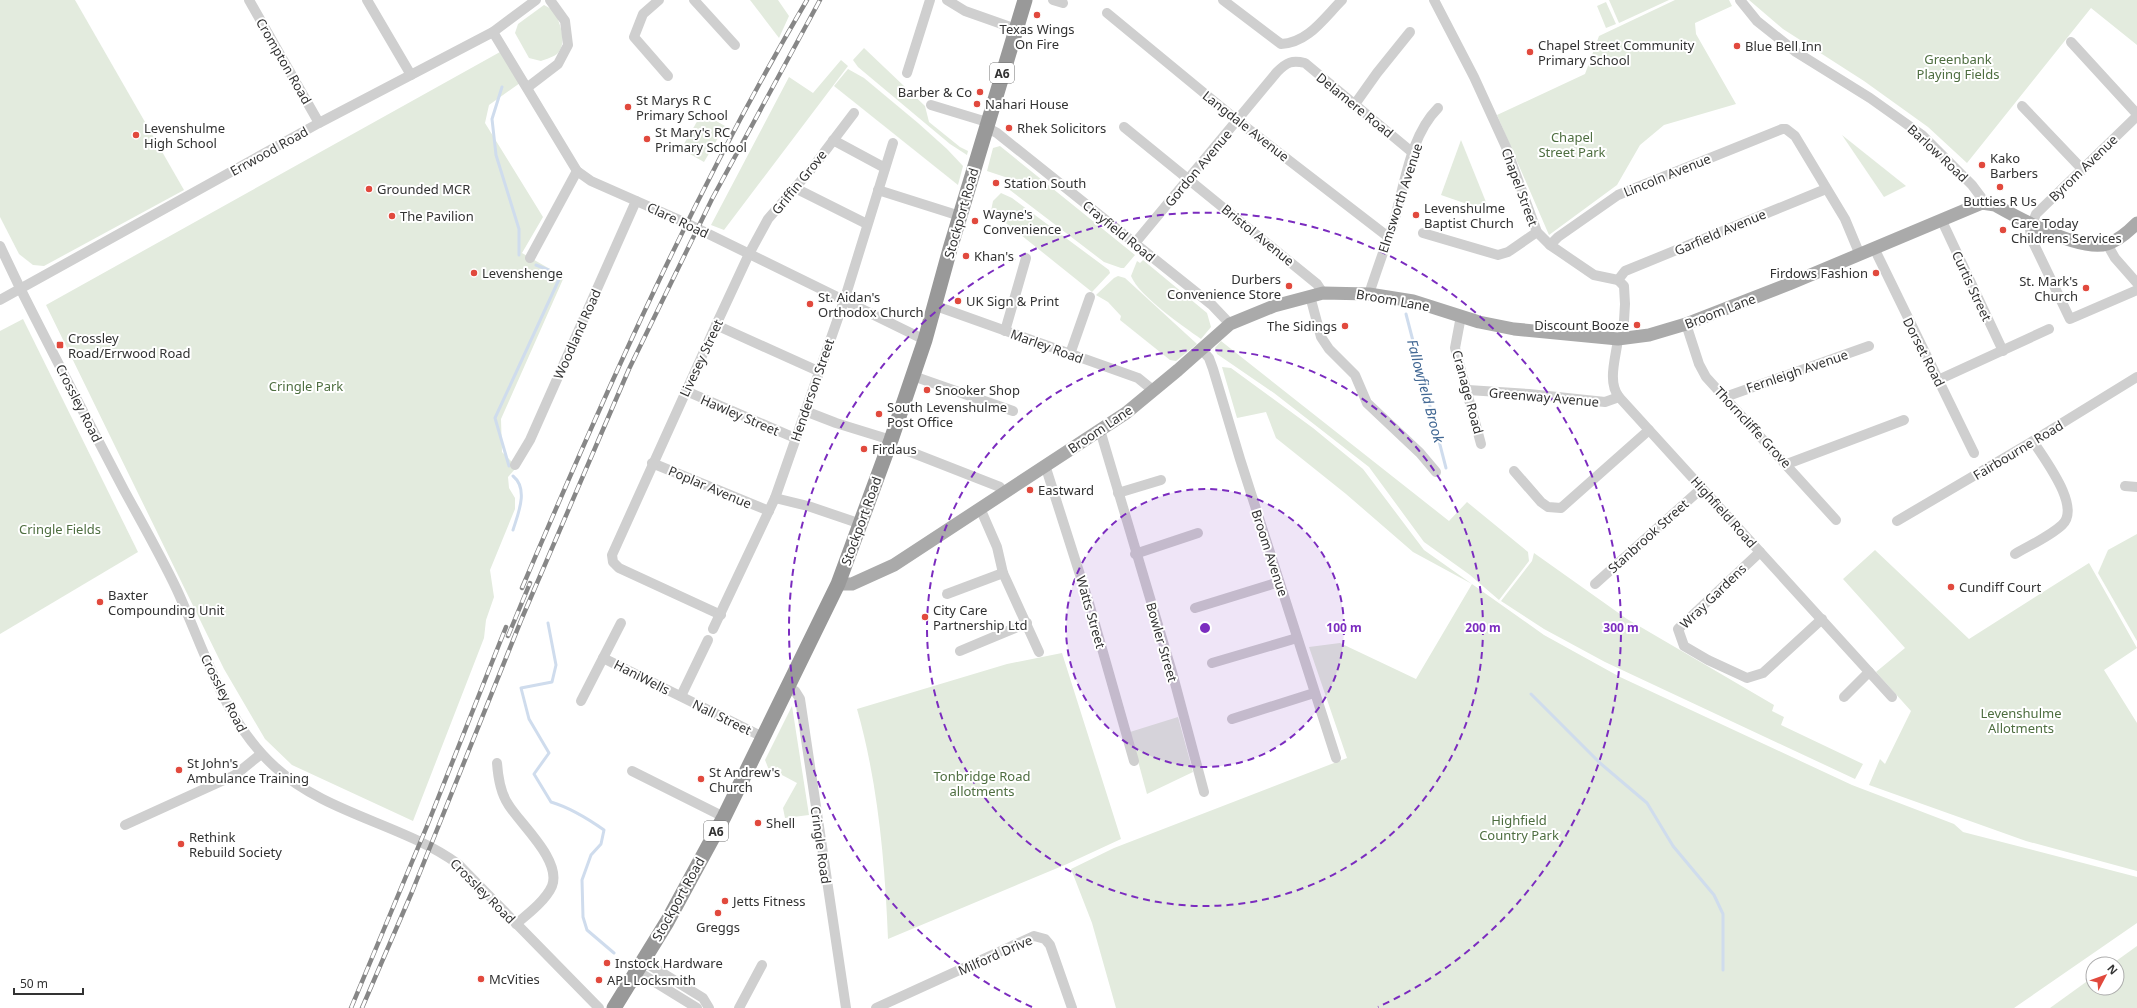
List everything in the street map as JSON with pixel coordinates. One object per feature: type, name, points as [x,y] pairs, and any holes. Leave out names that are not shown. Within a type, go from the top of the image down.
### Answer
[{"type":"highway","name":"Stockport Road","points":[[614,1008],[667,922],[724,816],[838,584],[892,440],[936,306],[986,125],[1024,0]]},
{"type":"main road","name":"Broom Lane","points":[[838,584],[852,584],[884,572],[1100,430],[1154,391],[1225,328],[1274,306],[1323,293],[1369,294],[1413,301],[1496,327],[1620,339],[1649,335],[1686,324],[1875,250],[1982,203]]},
{"type":"main road","points":[[1982,203],[1995,206],[2032,224],[2080,244],[2107,244],[2128,232],[2137,223]]},
{"type":"street","name":"Crompton Road","points":[[249,0],[319,123]]},
{"type":"street","points":[[367,0],[411,75]]},
{"type":"street","name":"Errwood Road","points":[[0,300],[319,123],[493,32],[536,0]]},
{"type":"street","points":[[528,87],[558,64],[568,45],[565,21],[550,0]]},
{"type":"street","points":[[659,0],[643,14],[634,37],[668,76]]},
{"type":"street","points":[[694,0],[735,45]]},
{"type":"street","points":[[907,73],[930,0]]},
{"type":"street","points":[[947,0],[964,11],[1016,29]]},
{"type":"street","points":[[1053,0],[1063,3]]},
{"type":"street","points":[[1223,0],[1273,40],[1281,44],[1292,44],[1307,36],[1342,0]]},
{"type":"street","name":"Chapel Street","points":[[1434,0],[1474,77],[1506,148],[1537,232],[1550,245],[1591,279],[1618,280]]},
{"type":"street","name":"Barlow Road","points":[[1740,0],[1757,21],[1796,52],[1870,98],[1922,135],[1972,184],[1980,196],[1982,203]]},
{"type":"street","name":"Langdale Avenue","points":[[1107,13],[1238,121],[1388,236]]},
{"type":"street","name":"Clare Road","points":[[493,32],[528,87],[577,171],[591,181],[749,254],[925,340]]},
{"type":"street","points":[[1355,104],[1377,73],[1410,32]]},
{"type":"street","points":[[2071,42],[2137,115]]},
{"type":"street","name":"Gordon Avenue","points":[[1135,243],[1238,121],[1277,72],[1283,66],[1295,60]]},
{"type":"street","name":"Delamere Road","points":[[1295,60],[1305,63],[1413,153]]},
{"type":"street","name":"Crayfield Road","points":[[931,105],[986,125],[997,133],[1212,305],[1225,328]]},
{"type":"street","points":[[2022,106],[2082,170]]},
{"type":"street","name":"Elmsworth Avenue","points":[[1369,294],[1413,153],[1428,118],[1438,108]]},
{"type":"street","name":"Griffin Grove","points":[[749,254],[768,220],[796,188],[854,113]]},
{"type":"street","name":"Byrom Avenue","points":[[2032,224],[2036,214],[2137,115]]},
{"type":"street","name":"Bristol Avenue","points":[[1124,127],[1317,284],[1323,293]]},
{"type":"street","name":"Lincoln Avenue","points":[[1550,245],[1558,237],[1618,195],[1777,130],[1786,130],[1795,136],[1826,189]]},
{"type":"street","points":[[833,140],[885,168]]},
{"type":"street","name":"Henderson Street","points":[[713,630],[775,498],[818,371],[844,301],[893,143]]},
{"type":"street","points":[[530,258],[577,171]]},
{"type":"street","points":[[796,188],[867,224]]},
{"type":"street","points":[[1826,189],[1845,219],[1860,255]]},
{"type":"street","name":"Garfield Avenue","points":[[1618,280],[1625,271],[1826,189]]},
{"type":"street","points":[[878,190],[960,216]]},
{"type":"street","name":"Woodland Road","points":[[515,466],[530,440],[636,201]]},
{"type":"street","name":"Curtis Street","points":[[1942,221],[2003,351]]},
{"type":"street","points":[[2032,224],[2031,238],[2070,319],[2137,290]]},
{"type":"street","points":[[1423,233],[1498,255],[1508,252],[1537,232]]},
{"type":"street","points":[[2107,244],[2114,258],[2137,283]]},
{"type":"street","name":"Crossley Road","points":[[0,246],[20,288],[176,590],[229,708],[244,733],[274,767],[298,785],[446,855],[474,879],[599,1008]]},
{"type":"street","name":"Dorset Road","points":[[1875,250],[1974,453]]},
{"type":"street","name":"Livesey Street","points":[[721,615],[619,568],[613,562],[612,555],[652,463],[749,254]]},
{"type":"street","points":[[1005,331],[1026,258]]},
{"type":"street","points":[[1618,280],[1624,286],[1625,291],[1620,339]]},
{"type":"street","points":[[1310,296],[1318,328],[1325,343],[1355,375],[1367,403],[1420,453],[1436,472]]},
{"type":"street","points":[[1070,354],[1090,297]]},
{"type":"street","name":"Marley Road","points":[[936,306],[1138,378],[1154,391]]},
{"type":"street","name":"Cranage Road","points":[[1461,316],[1455,348],[1468,390],[1481,444]]},
{"type":"street","name":"Thorncliffe Grove","points":[[1686,324],[1699,364],[1706,377],[1787,464],[1836,520]]},
{"type":"street","points":[[716,325],[818,371]]},
{"type":"street","points":[[1938,380],[2049,329]]},
{"type":"street","name":"Highfield Road","points":[[1620,339],[1613,383],[1614,391],[1892,697]]},
{"type":"street","name":"Fernleigh Avenue","points":[[1725,397],[1869,346]]},
{"type":"street","name":"Broom Avenue","points":[[1199,352],[1211,362],[1314,693],[1336,758]]},
{"type":"street","points":[[913,376],[1013,411]]},
{"type":"street","name":"Fairbourne Road","points":[[1897,521],[2033,441],[2137,377]]},
{"type":"street","name":"Greenway Avenue","points":[[1468,390],[1529,394],[1605,402],[1619,397]]},
{"type":"street","name":"Hawley Street","points":[[686,391],[795,438]]},
{"type":"street","points":[[805,411],[836,423],[892,440]]},
{"type":"street","points":[[1787,464],[1904,420]]},
{"type":"street","name":"Bowler Street","points":[[1100,430],[1172,672],[1204,792]]},
{"type":"street","points":[[1514,471],[1526,479],[1548,507],[1561,508],[1649,430]]},
{"type":"street","points":[[2015,554],[2063,524],[2069,507],[2065,494],[2033,441]]},
{"type":"street","points":[[1420,453],[1425,443]]},
{"type":"street","points":[[908,451],[1000,487],[1004,492]]},
{"type":"street","name":"Poplar Avenue","points":[[652,463],[769,511]]},
{"type":"street","name":"Watts Street","points":[[1045,465],[1089,603],[1134,761]]},
{"type":"street","points":[[1118,493],[1161,480]]},
{"type":"street","points":[[2125,486],[2137,486]]},
{"type":"street","name":"Stanbrook Street","points":[[1595,584],[1702,488]]},
{"type":"street","points":[[775,498],[808,506],[861,524]]},
{"type":"street","points":[[980,508],[997,547],[1003,573],[1039,652]]},
{"type":"street","points":[[1136,554],[1198,533]]},
{"type":"street","name":"Wray Gardens","points":[[1760,552],[1678,629],[1684,646],[1708,660],[1747,678],[1763,673],[1822,620]]},
{"type":"street","points":[[947,594],[1003,573]]},
{"type":"street","points":[[1195,608],[1279,582]]},
{"type":"street","points":[[581,701],[621,623]]},
{"type":"street","points":[[960,651],[1027,624]]},
{"type":"street","points":[[1212,663],[1297,638]]},
{"type":"street","points":[[681,696],[708,640]]},
{"type":"street","name":"HaniWells","points":[[603,658],[681,696]]},
{"type":"street","points":[[1844,697],[1869,672]]},
{"type":"street","name":"Cringle Road","points":[[788,687],[795,691],[800,699],[846,1008]]},
{"type":"street","points":[[1232,720],[1314,693]]},
{"type":"street","name":"Nall Street","points":[[681,696],[763,737]]},
{"type":"street","points":[[125,825],[236,775],[261,754]]},
{"type":"street","points":[[496,763],[500,788],[507,804],[538,842],[548,861],[552,873],[552,883],[550,888],[529,913],[516,924]]},
{"type":"street","points":[[632,770],[724,816]]},
{"type":"street","name":"Milford Drive","points":[[876,1008],[1034,936],[1045,939],[1050,945],[1072,1008]]},
{"type":"street","points":[[739,1008],[762,965]]},
{"type":"street","points":[[640,966],[697,1008]]},
{"type":"street","points":[[640,966],[703,998],[709,1008]]},
{"type":"green space","name":"Levenshulme High School","points":[[0,0],[75,0],[184,190],[44,266],[33,265],[19,254],[0,217]]},
{"type":"green space","points":[[750,0],[778,0],[789,16],[779,38]]},
{"type":"green space","points":[[1609,0],[1669,0],[1619,23]]},
{"type":"green space","name":"Chapel Street Park","points":[[1675,0],[1729,0],[1732,6],[1695,23],[1696,34],[1736,104],[1664,125],[1640,145],[1617,185],[1549,235],[1497,115],[1585,74],[1599,36]]},
{"type":"green space","name":"Greenbank Playing Fields","points":[[1749,0],[2137,0],[2137,45],[2091,8],[1967,163],[1928,127],[1864,81],[1783,29]]},
{"type":"green space","points":[[1606,2],[1616,24],[1606,28],[1597,6]]},
{"type":"green space","points":[[544,5],[555,11],[562,32],[562,43],[558,53],[541,61],[529,58],[515,33],[518,24]]},
{"type":"green space","points":[[864,48],[925,106],[929,122],[960,147],[968,151],[967,155],[950,144],[858,67],[853,60]]},
{"type":"green space","name":"Cringle Park","points":[[500,52],[520,83],[489,105],[485,123],[543,217],[522,253],[564,277],[501,419],[502,452],[515,465],[515,469],[508,477],[509,488],[515,498],[515,509],[490,570],[494,597],[486,620],[484,638],[413,821],[292,765],[265,739],[224,669],[46,305]]},
{"type":"green space","points":[[841,60],[848,66],[724,230],[711,225],[789,77],[813,93]]},
{"type":"green space","points":[[848,69],[864,78],[947,149],[963,166],[958,185],[834,86]]},
{"type":"green space","points":[[702,113],[725,126],[704,162],[681,149]]},
{"type":"green space","points":[[1842,135],[1906,186],[1884,197]]},
{"type":"green space","points":[[1461,140],[1490,212],[1441,195]]},
{"type":"green space","points":[[1000,146],[1135,255],[1124,268],[1104,262],[1006,187],[1011,179],[987,171],[993,148]]},
{"type":"green space","points":[[1001,193],[1012,198],[1109,270],[1110,273],[1092,292],[991,211],[993,201]]},
{"type":"green space","points":[[1143,260],[1207,313],[1211,327],[1201,339],[1162,310],[1136,284],[1131,276],[1137,261],[1140,263]]},
{"type":"green space","points":[[1118,276],[1125,278],[1197,344],[1176,361],[1170,360],[1120,320],[1121,316],[1108,302],[1096,295]]},
{"type":"green space","name":"Cringle Fields","points":[[23,319],[138,552],[0,634],[0,331]]},
{"type":"green space","points":[[1221,341],[1449,521],[1467,502],[1528,552],[1529,561],[1499,600],[1470,575],[1424,542],[1369,467],[1274,393],[1217,354],[1215,348]]},
{"type":"green space","points":[[1222,367],[1231,368],[1313,428],[1363,469],[1424,550],[1472,584],[1413,552],[1346,494],[1276,438],[1266,412],[1237,418]]},
{"type":"green space","points":[[2137,534],[2137,641],[2098,573],[2108,550]]},
{"type":"green space","name":"Levenshulme Allotments","points":[[1875,550],[1969,639],[2089,563],[2137,648],[2104,670],[2137,723],[2137,871],[2026,841],[1869,785],[1880,759],[1885,764],[1911,711],[1876,672],[1905,648],[1843,579]]},
{"type":"green space","points":[[1534,553],[1627,619],[1774,705],[1772,711],[1784,717],[1781,725],[1863,764],[1855,779],[1605,662],[1544,629],[1501,601],[1532,561]]},
{"type":"green space","name":"Highfield Country Park","points":[[1472,584],[1544,635],[1620,677],[1852,785],[1954,824],[1963,832],[2137,877],[2137,923],[2089,956],[2085,956],[2085,959],[2014,1008],[1116,1008],[1092,923],[1071,869],[1114,848],[1347,758],[1309,647],[1340,643],[1416,679]]},
{"type":"green space","name":"Tonbridge Road allotments","points":[[1062,653],[1121,839],[1067,864],[888,939],[885,881],[879,823],[870,765],[857,709],[1007,664]]},
{"type":"green space","points":[[792,706],[809,815],[785,818],[783,808],[797,783],[782,775],[778,767],[769,770],[765,760]]},
{"type":"green space","points":[[1178,717],[1193,772],[1147,794],[1130,732]]},
{"type":"green space","points":[[2137,946],[2137,1008],[2050,1008],[2085,983],[2085,996],[2125,996],[2125,956],[2123,956]]},
{"type":"waterway","points":[[502,87],[492,119],[496,155],[519,229],[519,255]]},
{"type":"waterway","points":[[509,466],[495,418],[561,275],[536,265]]},
{"type":"waterway","name":"Fallowfield Brook","points":[[1406,314],[1446,468]]},
{"type":"waterway","points":[[513,476],[518,481],[521,495],[521,502],[513,530]]},
{"type":"waterway","points":[[548,623],[556,665],[552,682],[521,688],[529,719],[549,753],[534,774],[551,802],[579,814],[604,830],[601,844],[591,855],[582,880],[583,917],[587,930],[614,953]]},
{"type":"waterway","points":[[1531,694],[1600,763],[1647,803],[1673,846],[1714,895],[1723,914],[1723,970]]},
{"type":"railway","points":[[522,588],[620,364],[690,216],[766,71],[807,0]]},
{"type":"railway","points":[[362,1008],[412,892],[522,618],[629,369],[712,199],[820,0]]},
{"type":"railway","points":[[508,636],[530,583]]},
{"type":"railway","points":[[351,1008],[427,826],[506,627]]},
{"type":"place","name":"Texas Wings On Fire","points":[[1037,15]]},
{"type":"place","name":"Blue Bell Inn","points":[[1737,46]]},
{"type":"place","name":"Chapel Street Community Primary School","points":[[1530,52]]},
{"type":"place","name":"Barber & Co","points":[[980,92]]},
{"type":"place","name":"Nahari House","points":[[977,104]]},
{"type":"place","name":"St Marys R C Primary School","points":[[628,107]]},
{"type":"place","name":"Rhek Solicitors","points":[[1009,128]]},
{"type":"place","name":"Levenshulme High School","points":[[136,135]]},
{"type":"place","name":"St Mary's RC Primary School","points":[[647,139]]},
{"type":"place","name":"Kako Barbers","points":[[1982,165]]},
{"type":"place","name":"Station South","points":[[996,183]]},
{"type":"place","name":"Butties R Us","points":[[2000,187]]},
{"type":"place","name":"Grounded MCR","points":[[369,189]]},
{"type":"place","name":"Levenshulme Baptist Church","points":[[1416,215]]},
{"type":"place","name":"The Pavilion","points":[[392,216]]},
{"type":"place","name":"Wayne's Convenience","points":[[975,221]]},
{"type":"place","name":"Care Today Childrens Services","points":[[2003,230]]},
{"type":"place","name":"Khan's","points":[[966,256]]},
{"type":"place","name":"Levenshenge","points":[[474,273]]},
{"type":"place","name":"Firdows Fashion","points":[[1876,273]]},
{"type":"place","name":"Durbers Convenience Store","points":[[1289,286]]},
{"type":"place","name":"St. Mark's Church","points":[[2086,288]]},
{"type":"place","name":"UK Sign & Print","points":[[958,301]]},
{"type":"place","name":"St. Aidan's Orthodox Church","points":[[810,304]]},
{"type":"place","name":"Discount Booze","points":[[1637,325]]},
{"type":"place","name":"The Sidings","points":[[1345,326]]},
{"type":"place","name":"Crossley Road/Errwood Road","points":[[60,345]]},
{"type":"place","name":"Snooker Shop","points":[[927,390]]},
{"type":"place","name":"South Levenshulme Post Office","points":[[879,414]]},
{"type":"place","name":"Firdaus","points":[[864,449]]},
{"type":"place","name":"Eastward","points":[[1030,490]]},
{"type":"place","name":"Cundiff Court","points":[[1951,587]]},
{"type":"place","name":"Baxter Compounding Unit","points":[[100,602]]},
{"type":"place","name":"City Care Partnership Ltd","points":[[925,617]]},
{"type":"place","name":"St John's Ambulance Training","points":[[179,770]]},
{"type":"place","name":"St Andrew's Church","points":[[701,779]]},
{"type":"place","name":"Shell","points":[[758,823]]},
{"type":"place","name":"Rethink Rebuild Society","points":[[181,844]]},
{"type":"place","name":"Jetts Fitness","points":[[725,901]]},
{"type":"place","name":"Greggs","points":[[718,913]]},
{"type":"place","name":"Instock Hardware","points":[[607,963]]},
{"type":"place","name":"McVities","points":[[481,979]]},
{"type":"place","name":"APL Locksmith","points":[[599,980]]}]
